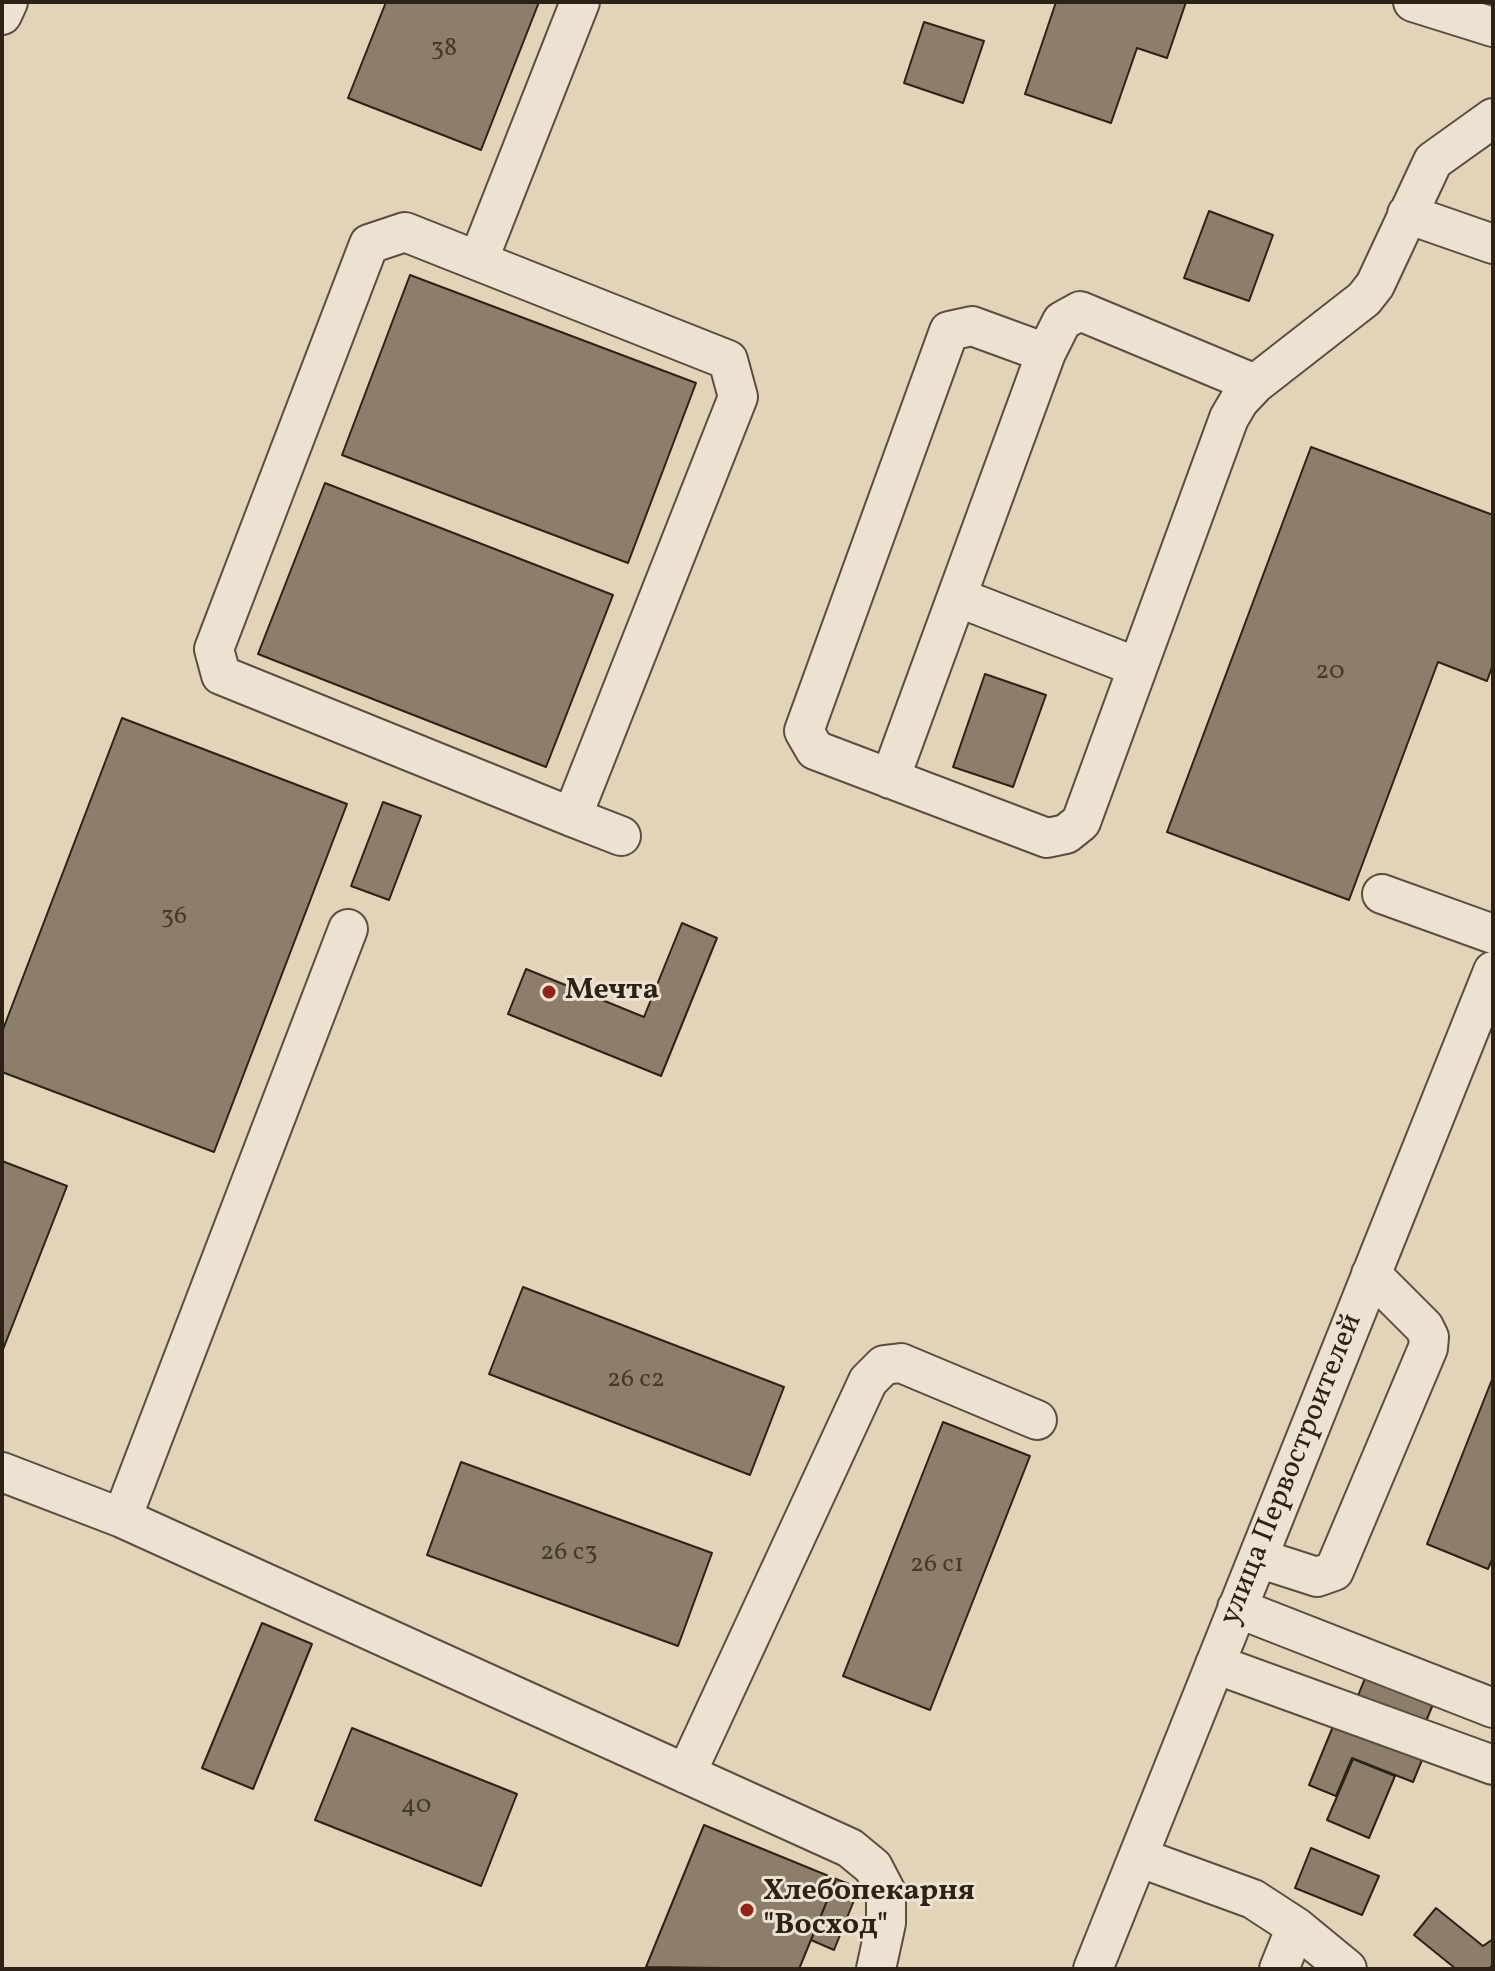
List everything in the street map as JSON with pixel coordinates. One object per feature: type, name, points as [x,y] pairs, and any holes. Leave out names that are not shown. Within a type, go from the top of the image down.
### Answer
[{"type":"street","points":[[2,15],[8,2]]},
{"type":"street","points":[[478,261],[580,2]]},
{"type":"street","points":[[1413,2],[1493,27]]},
{"type":"street","points":[[1046,353],[972,326],[949,331],[804,731],[815,750],[1047,838],[1066,834],[1081,822],[1229,418],[1255,384],[1364,299],[1375,285],[1433,161],[1493,118]]},
{"type":"street","points":[[1407,214],[1493,244]]},
{"type":"street","points":[[572,817],[738,397],[728,360],[405,232],[369,244],[214,649],[221,675],[572,817],[621,836]]},
{"type":"street","points":[[890,779],[1046,353],[1062,321],[1080,311],[1255,384]]},
{"type":"street","points":[[957,597],[1137,667]]},
{"type":"street","points":[[1382,894],[1493,934]]},
{"type":"street","points":[[122,1518],[348,929]]},
{"type":"street","name":"улица Первостроителей","points":[[1093,1969],[1493,971]]},
{"type":"street","points":[[1258,1558],[1317,1577],[1334,1571],[1428,1348],[1429,1337],[1424,1327],[1371,1274]]},
{"type":"street","points":[[686,1774],[868,1381],[884,1365],[901,1363],[1037,1420]]},
{"type":"street","points":[[2,1472],[122,1518],[850,1848],[873,1867],[886,1892],[886,1923],[876,1969]]},
{"type":"street","points":[[1237,1608],[1493,1708]]},
{"type":"street","points":[[1215,1664],[1493,1765]]},
{"type":"street","points":[[1138,1857],[1253,1899],[1296,1927],[1347,1969]]},
{"type":"street","points":[[1279,1969],[1296,1927]]},
{"type":"building","points":[[386,2],[539,2],[481,150],[348,98]]},
{"type":"building","points":[[1056,2],[1186,2],[1167,58],[1137,48],[1111,123],[1025,94]]},
{"type":"building","points":[[924,22],[984,41],[963,103],[904,83]]},
{"type":"building","points":[[1209,211],[1273,235],[1249,301],[1184,278]]},
{"type":"building","points":[[410,275],[696,383],[628,563],[342,455]]},
{"type":"building","points":[[1311,447],[1493,515],[1493,664],[1487,681],[1438,662],[1349,900],[1167,832]]},
{"type":"building","points":[[325,483],[613,595],[546,767],[258,654]]},
{"type":"building","points":[[985,674],[1046,695],[1013,787],[953,767]]},
{"type":"building","points":[[122,718],[347,804],[214,1152],[2,1072],[2,1032]]},
{"type":"building","points":[[383,802],[421,816],[389,900],[351,886]]},
{"type":"building","name":"Мечта","points":[[682,923],[717,938],[661,1076],[508,1014],[526,969],[644,1017]]},
{"type":"building","points":[[2,1161],[67,1186],[2,1352]]},
{"type":"building","points":[[523,1287],[784,1387],[750,1475],[489,1374]]},
{"type":"building","points":[[1493,1377],[1493,1557],[1488,1569],[1427,1544]]},
{"type":"building","points":[[943,1422],[1030,1456],[930,1710],[843,1676]]},
{"type":"building","points":[[461,1462],[712,1553],[678,1646],[427,1555]]},
{"type":"building","points":[[262,1623],[312,1644],[253,1789],[202,1768]]},
{"type":"building","points":[[1378,1646],[1446,1673],[1412,1755],[1345,1728]]},
{"type":"building","points":[[1334,1724],[1422,1760],[1413,1782],[1352,1758],[1336,1796],[1309,1785]]},
{"type":"building","points":[[352,1728],[517,1794],[481,1886],[315,1820]]},
{"type":"building","points":[[1353,1759],[1395,1776],[1369,1838],[1327,1820]]},
{"type":"building","name":"Хлебопекарня \"Восход\"","points":[[704,1825],[836,1879],[799,1969],[646,1967]]},
{"type":"building","points":[[1311,1848],[1379,1876],[1362,1915],[1295,1888]]},
{"type":"building","points":[[836,1879],[859,1888],[834,1950],[811,1940]]},
{"type":"building","points":[[1436,1908],[1483,1946],[1493,1939],[1493,1964],[1489,1969],[1456,1969],[1414,1935]]},
{"type":"place","name":"Мечта","points":[[549,992]]},
{"type":"place","name":"Хлебопекарня \"Восход\"","points":[[747,1910]]}]
